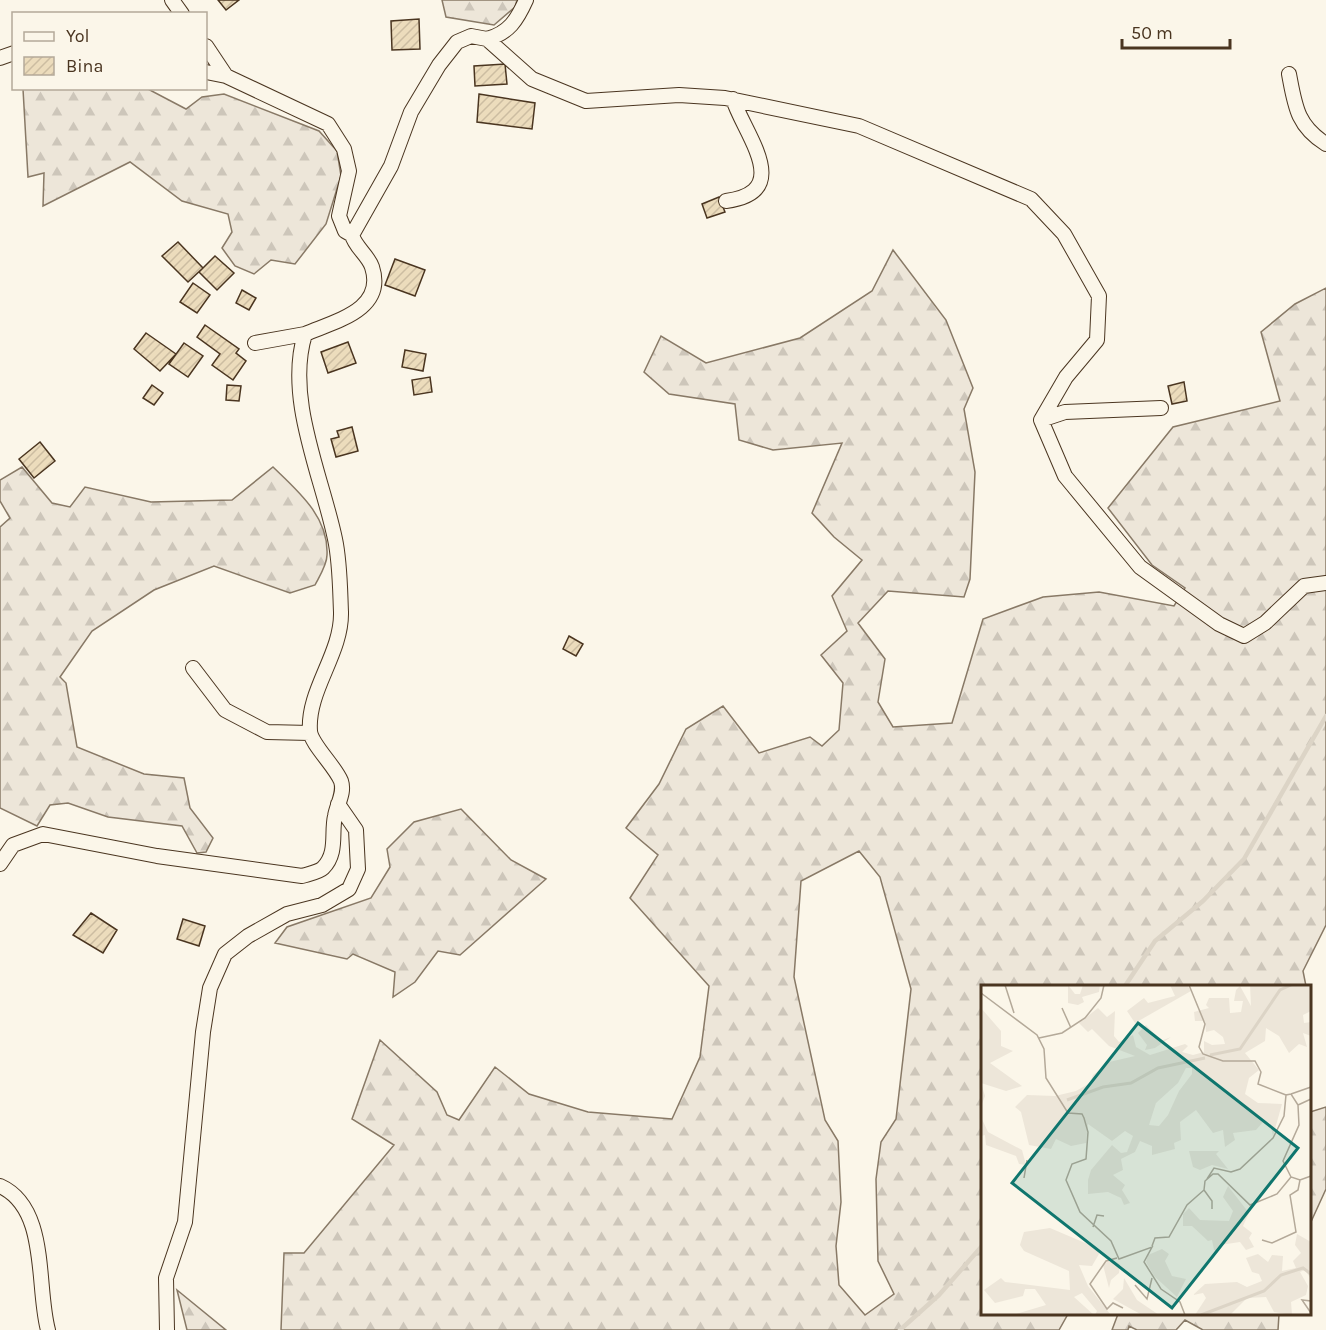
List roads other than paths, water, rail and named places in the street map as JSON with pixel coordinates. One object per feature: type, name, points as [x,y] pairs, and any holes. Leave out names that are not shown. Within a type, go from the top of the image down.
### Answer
[{"type":"street","points":[[352,235],[391,166],[411,112],[439,65],[457,42],[471,36],[487,39],[498,36],[517,21],[526,0]]},
{"type":"street","points":[[487,39],[532,79],[586,101],[679,95],[733,99],[859,126],[1031,199],[1064,234],[1099,296],[1097,340],[1066,377],[1041,420]]},
{"type":"street","points":[[207,48],[226,76]]},
{"type":"street","points":[[207,72],[226,76],[328,124],[344,149],[349,171],[339,216],[345,231],[352,235],[371,265],[374,280],[372,295],[363,308],[305,334],[255,343]]},
{"type":"street","points":[[1289,74],[1298,116],[1308,132],[1326,144]]},
{"type":"street","points":[[726,201],[737,199],[756,188],[762,175],[756,148],[739,118],[733,99]]},
{"type":"street","points":[[0,864],[13,845],[43,834],[157,856],[302,876],[323,869],[332,853],[334,818],[343,789],[339,778],[310,733],[311,713],[338,639],[341,615],[335,541],[307,435],[299,371],[299,353],[305,334]]},
{"type":"street","points":[[1041,420],[1065,412],[1161,408]]},
{"type":"street","points":[[1041,420],[1065,476],[1140,567],[1219,624],[1244,636],[1265,623],[1304,586],[1326,583]]},
{"type":"street","points":[[193,668],[225,710],[267,732],[310,733]]},
{"type":"street","points":[[167,1330],[166,1278],[185,1222],[203,1032],[210,988],[225,954],[248,936],[288,914],[322,905],[349,889],[358,869],[356,830],[338,804]]},
{"type":"street","points":[[0,1186],[24,1203],[33,1226],[48,1330]]},
{"type":"waterway","points":[[1126,985],[1155,941],[1203,901],[1244,859],[1326,716]]},
{"type":"waterway","points":[[900,1330],[939,1295],[981,1247]]}]
